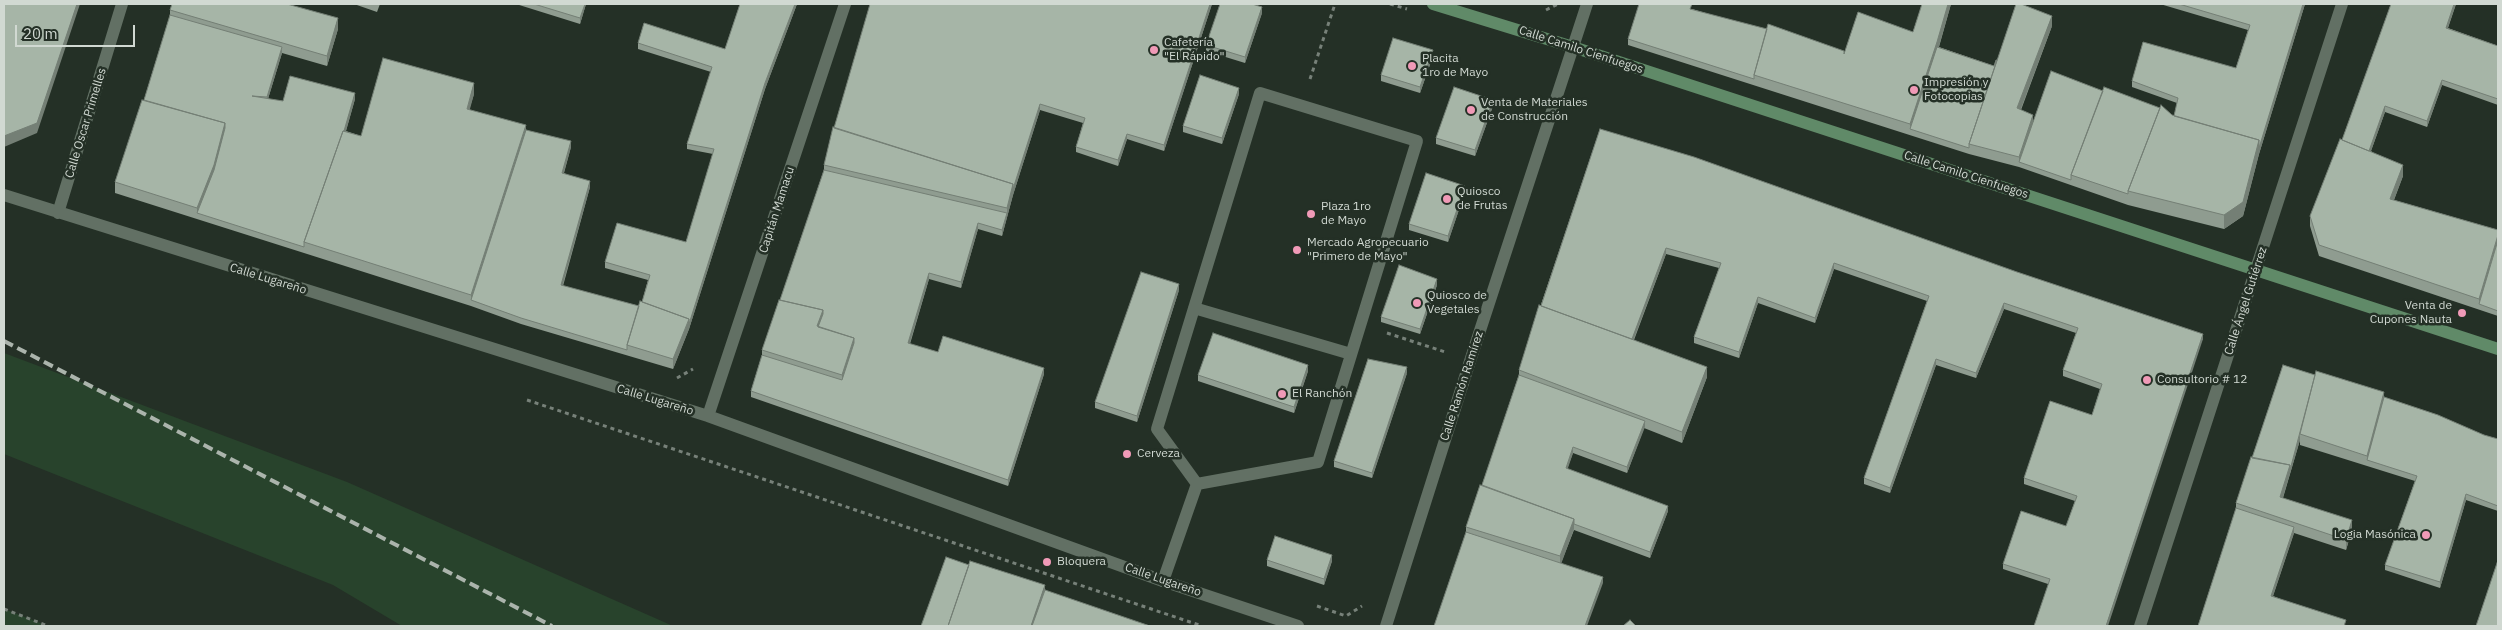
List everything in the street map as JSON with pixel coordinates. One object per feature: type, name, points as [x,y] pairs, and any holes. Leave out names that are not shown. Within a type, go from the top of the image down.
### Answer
[{"type":"main road","name":"Calle Camilo Cienfuegos","points":[[1433,4],[1573,47],[2498,349]]},
{"type":"street","name":"Calle Oscar Primelles","points":[[58,213],[122,4]]},
{"type":"street","name":"Capitán Mamacu","points":[[708,416],[845,4]]},
{"type":"street","name":"Calle Ramón Ramírez","points":[[1386,626],[1471,358],[1587,4]]},
{"type":"street","name":"Calle Ángel Gutiérrez","points":[[2140,626],[2342,4]]},
{"type":"street","points":[[1260,94],[1417,141],[1318,462],[1197,484],[1157,429],[1260,94]]},
{"type":"street","name":"Calle Lugareño","points":[[4,195],[708,416],[1163,581],[1298,626]]},
{"type":"street","points":[[1194,308],[1351,354]]},
{"type":"street","points":[[1163,581],[1197,484]]},
{"type":"path","points":[[1301,106],[1335,4]]},
{"type":"path","points":[[1390,4],[1408,10]]},
{"type":"path","points":[[1361,324],[1430,348],[1471,358]]},
{"type":"path","points":[[674,379],[699,366]]},
{"type":"path","points":[[527,400],[1202,626]]},
{"type":"path","points":[[1309,603],[1346,616],[1363,606]]},
{"type":"path","points":[[4,609],[48,626]]},
{"type":"green space","points":[[4,353],[347,482],[673,626],[402,626],[333,585],[4,454]]},
{"type":"green space","points":[[4,609],[48,626],[4,626]]},
{"type":"building","points":[[4,4],[77,4],[37,123],[4,136]]},
{"type":"building","points":[[172,4],[287,4],[338,18],[327,56],[170,10]]},
{"type":"building","points":[[534,4],[585,4],[580,18]]},
{"type":"building","points":[[740,4],[795,4],[765,83],[689,324],[689,319],[642,302],[650,275],[605,262],[617,223],[686,242],[714,149],[687,144],[712,67],[638,43],[644,23],[725,49]]},
{"type":"building","points":[[870,4],[1210,4],[1164,145],[1127,134],[1118,160],[1076,147],[1085,118],[1040,104],[1013,189],[1013,184],[834,128]]},
{"type":"building","points":[[1220,4],[1252,4],[1262,7],[1245,57],[1206,45]]},
{"type":"building","points":[[1639,4],[1692,4],[1690,9],[1767,29],[1754,79],[1628,39]]},
{"type":"building","points":[[1922,4],[1948,4],[1910,124],[1754,75],[1768,24],[1844,51],[1844,54],[1858,12],[1913,32]]},
{"type":"building","points":[[2016,4],[2021,4],[2052,16],[2017,108],[2033,115],[2019,157],[1969,144]]},
{"type":"building","points":[[2179,4],[2303,4],[2259,148],[2259,140],[2174,116],[2178,98],[2132,81],[2143,42],[2236,68],[2250,25]]},
{"type":"building","points":[[2391,4],[2454,4],[2446,28],[2498,46],[2498,99],[2442,80],[2427,121],[2385,106],[2369,151],[2342,140]]},
{"type":"building","points":[[170,15],[282,47],[267,97],[252,96],[283,101],[290,76],[355,93],[344,131],[304,242],[304,247],[197,213],[214,170],[225,123],[144,100]]},
{"type":"building","points":[[1393,38],[1433,50],[1420,87],[1381,75]]},
{"type":"building","points":[[1937,47],[1994,66],[1997,60],[1969,148],[1910,129]]},
{"type":"building","points":[[383,58],[474,83],[467,109],[526,125],[471,295],[304,242],[343,131],[361,136]]},
{"type":"building","points":[[2051,71],[2103,91],[2071,175],[2071,180],[2019,162]]},
{"type":"building","points":[[1200,75],[1239,88],[1222,138],[1183,126]]},
{"type":"building","points":[[1454,87],[1493,100],[1475,150],[1436,138]]},
{"type":"building","points":[[2104,87],[2160,108],[2128,194],[2071,175]]},
{"type":"building","points":[[142,100],[225,123],[214,165],[197,208],[115,182]]},
{"type":"building","points":[[2161,105],[2172,115],[2259,140],[2243,202],[2224,215],[2128,191]]},
{"type":"building","points":[[833,127],[1013,184],[1007,208],[824,165]]},
{"type":"building","points":[[1600,129],[1694,157],[2017,272],[2203,334],[2106,626],[2034,626],[2050,579],[2003,564],[2021,511],[2066,526],[2077,496],[2024,478],[2050,401],[2092,415],[2102,384],[2063,370],[2078,328],[2004,303],[1976,373],[1936,359],[1890,488],[1864,478],[1929,296],[1834,263],[1815,318],[1758,297],[1739,352],[1694,337],[1721,263],[1666,248],[1632,339],[1541,306]]},
{"type":"building","points":[[526,130],[571,141],[562,173],[590,181],[561,285],[639,306],[627,350],[521,318],[471,300]]},
{"type":"building","points":[[2340,139],[2403,165],[2390,199],[2498,230],[2479,299],[2319,245],[2310,216]]},
{"type":"building","points":[[824,170],[1007,213],[1002,230],[978,223],[961,282],[929,273],[908,343],[938,352],[943,336],[1044,368],[1008,480],[751,391],[762,355],[842,380],[854,338],[818,327],[823,310],[780,300]]},
{"type":"building","points":[[1426,173],[1465,186],[1448,236],[1409,224]]},
{"type":"building","points":[[2498,240],[2498,311],[2479,304]]},
{"type":"building","points":[[1399,265],[1437,279],[1420,329],[1381,317]]},
{"type":"building","points":[[1141,272],[1179,284],[1137,416],[1095,402]]},
{"type":"building","points":[[779,300],[823,310],[817,326],[854,338],[842,375],[762,350]]},
{"type":"building","points":[[640,301],[689,319],[673,359],[627,345]]},
{"type":"building","points":[[1539,305],[1707,367],[1682,432],[1519,370]]},
{"type":"building","points":[[1213,333],[1308,365],[1294,407],[1198,375]]},
{"type":"building","points":[[1368,359],[1407,367],[1372,473],[1334,461]]},
{"type":"building","points":[[2283,365],[2315,375],[2290,470],[2290,465],[2252,458]]},
{"type":"building","points":[[2316,371],[2384,392],[2367,456],[2300,434]]},
{"type":"building","points":[[1519,375],[1645,421],[1627,467],[1573,447],[1566,468],[1668,506],[1650,552],[1574,524],[1574,519],[1482,485]]},
{"type":"building","points":[[2384,397],[2438,415],[2498,439],[2498,506],[2466,494],[2440,582],[2385,565],[2417,476],[2367,460]]},
{"type":"building","points":[[2251,457],[2290,465],[2280,497],[2352,520],[2346,540],[2236,503]]},
{"type":"building","points":[[1480,485],[1574,519],[1560,556],[1466,527]]},
{"type":"building","points":[[2236,508],[2294,527],[2271,596],[2346,620],[2344,626],[2198,626]]},
{"type":"building","points":[[1466,532],[1603,577],[1585,626],[1434,626]]},
{"type":"building","points":[[1275,536],[1332,555],[1324,579],[1267,560]]},
{"type":"building","points":[[946,557],[969,565],[948,626],[921,626]]},
{"type":"building","points":[[2498,560],[2498,626],[2476,626]]},
{"type":"building","points":[[970,561],[1045,585],[1031,626],[948,626]]},
{"type":"building","points":[[1045,590],[1150,626],[1032,626]]},
{"type":"building","points":[[1630,620],[1636,626],[1623,626]]},
{"type":"railway","points":[[4,341],[552,626]]},
{"type":"place","name":"Cafetería \"El Rápido\"","points":[[1154,50]]},
{"type":"place","name":"Placita 1ro de Mayo","points":[[1412,66]]},
{"type":"place","name":"Impresión y Fotocopias","points":[[1914,90]]},
{"type":"place","name":"Venta de Materiales de Construcción","points":[[1471,110]]},
{"type":"place","name":"Quiosco de Frutas","points":[[1447,199]]},
{"type":"place","name":"Plaza 1ro de Mayo","points":[[1311,214]]},
{"type":"place","name":"Mercado Agropecuario \"Primero de Mayo\"","points":[[1297,250]]},
{"type":"place","name":"Quiosco de Vegetales","points":[[1417,303]]},
{"type":"place","name":"Venta de Cupones Nauta","points":[[2462,313]]},
{"type":"place","name":"Consultorio # 12","points":[[2147,380]]},
{"type":"place","name":"El Ranchón","points":[[1282,394]]},
{"type":"place","name":"Cerveza","points":[[1127,454]]},
{"type":"place","name":"Logia Masónica","points":[[2426,535]]},
{"type":"place","name":"Bloquera","points":[[1047,562]]}]
